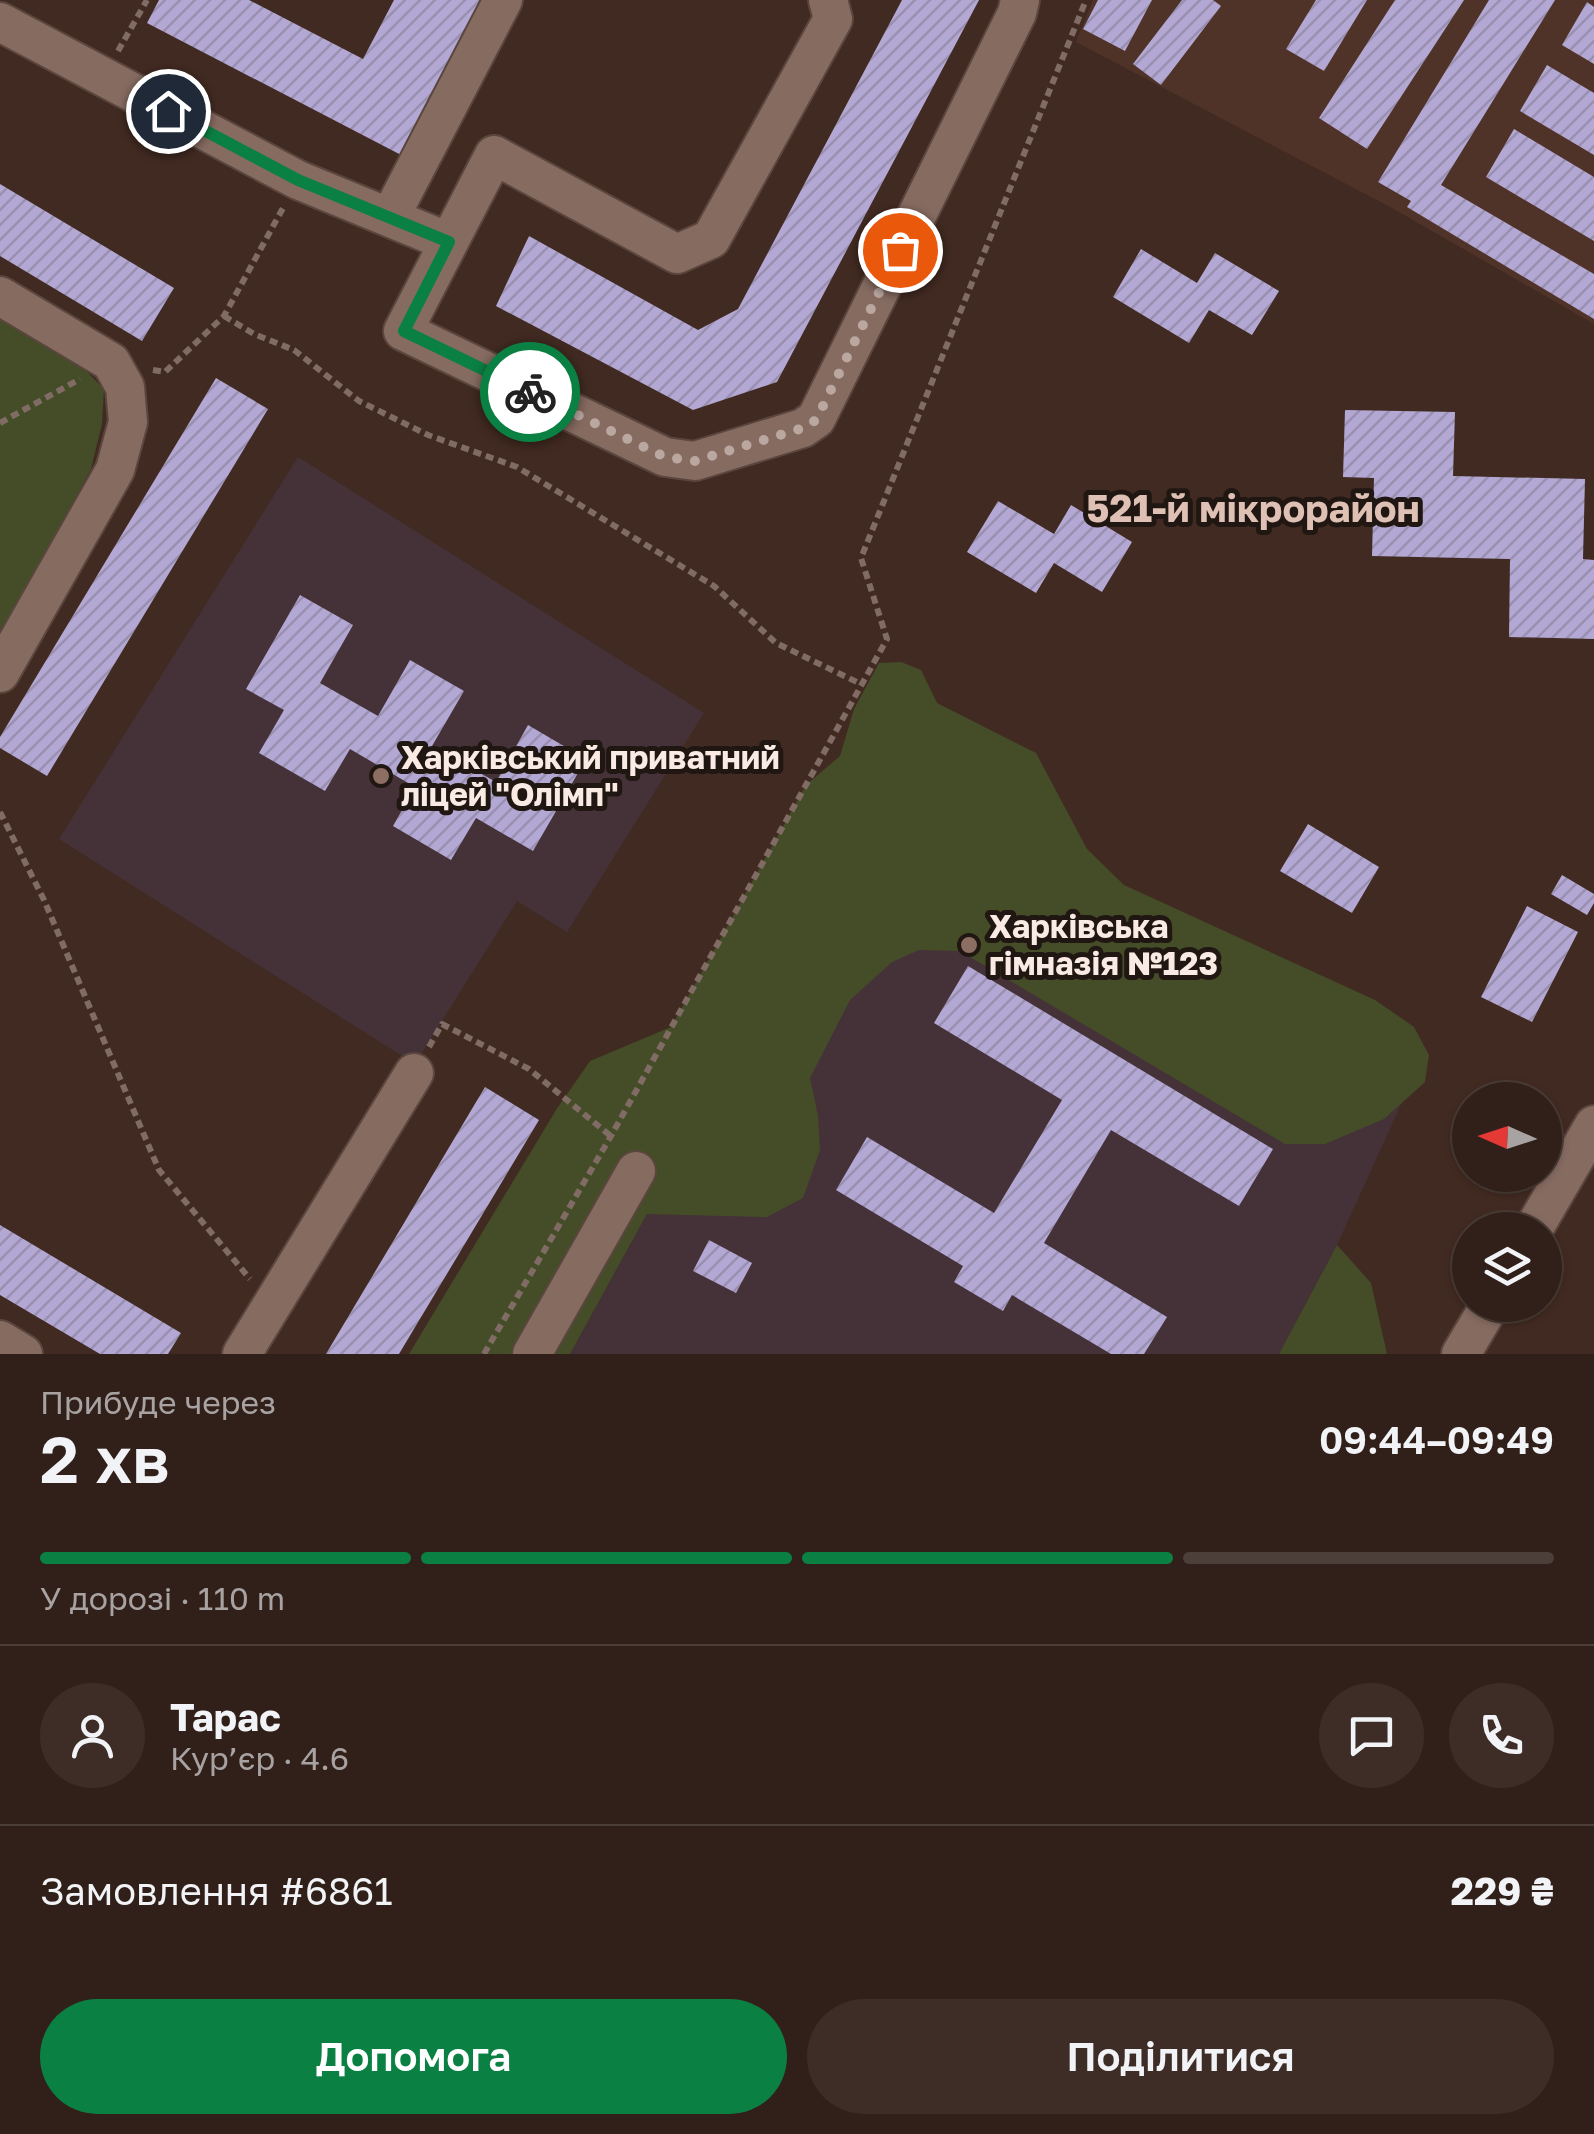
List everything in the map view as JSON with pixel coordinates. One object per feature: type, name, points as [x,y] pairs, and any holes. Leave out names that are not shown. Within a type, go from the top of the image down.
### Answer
[{"type":"lane","points":[[390,216],[503,0]]},
{"type":"lane","points":[[828,0],[833,19],[711,239],[678,254],[494,155],[404,331],[665,457],[695,461],[803,428],[816,420],[1020,0]]},
{"type":"lane","points":[[0,22],[298,180],[449,242]]},
{"type":"lane","points":[[0,296],[112,362],[125,387],[128,422],[116,470],[0,673]]},
{"type":"lane","points":[[242,1354],[414,1073]]},
{"type":"lane","points":[[1543,1212],[1594,1124]]},
{"type":"lane","points":[[532,1354],[636,1171]]},
{"type":"lane","points":[[1462,1354],[1480,1322]]},
{"type":"lane","points":[[0,1340],[23,1354]]},
{"type":"path","points":[[103,77],[148,0]]},
{"type":"path","points":[[484,1354],[612,1136],[887,639],[861,558],[1086,0]]},
{"type":"path","points":[[0,423],[112,362],[165,372],[224,316],[298,180]]},
{"type":"path","points":[[224,316],[254,334],[294,350],[359,400],[428,435],[516,467],[714,586],[776,643],[861,684]]},
{"type":"path","points":[[0,812],[44,900],[160,1170],[272,1306]]},
{"type":"path","points":[[414,1073],[442,1024],[530,1069],[612,1136],[636,1171]]},
{"type":"shaded area","points":[[1093,0],[1594,0],[1594,324],[1392,208],[1076,42]]},
{"type":"shaded area","name":"Харківський приватний ліцей \"Олімп\"","points":[[298,457],[704,713],[567,932],[517,901],[415,1064],[59,839]]},
{"type":"shaded area","name":"Харківська гімназія №123","points":[[875,801],[1408,1089],[1337,1245],[1279,1354],[570,1354]]},
{"type":"green space","points":[[0,313],[75,360],[104,389],[102,424],[91,469],[0,636]]},
{"type":"green space","points":[[901,662],[921,670],[937,703],[1036,753],[1087,849],[1124,885],[1375,1000],[1414,1027],[1429,1055],[1425,1082],[1384,1119],[1325,1144],[1285,1144],[960,951],[919,950],[892,962],[850,1000],[810,1078],[820,1150],[803,1198],[767,1217],[647,1214],[570,1354],[409,1354],[556,1110],[590,1061],[671,1027],[806,785],[840,756],[854,709],[879,663]]},
{"type":"green space","points":[[1337,1245],[1371,1283],[1387,1354],[1279,1354]]},
{"type":"building","points":[[159,0],[249,0],[363,59],[394,0],[484,0],[403,156],[147,23]]},
{"type":"building","points":[[902,0],[979,0],[777,382],[693,410],[496,306],[529,236],[698,330],[738,309]]},
{"type":"building","points":[[1098,0],[1152,0],[1125,51],[1083,29]]},
{"type":"building","points":[[1182,0],[1213,0],[1221,6],[1161,85],[1133,64]]},
{"type":"building","points":[[1316,0],[1367,0],[1324,71],[1286,49]]},
{"type":"building","points":[[1395,0],[1464,0],[1367,149],[1319,118]]},
{"type":"building","points":[[1489,0],[1555,0],[1441,185],[1594,274],[1594,319],[1407,207],[1411,201],[1378,182]]},
{"type":"building","points":[[1587,2],[1594,7],[1594,64],[1562,45]]},
{"type":"building","points":[[1547,65],[1594,93],[1594,155],[1520,111]]},
{"type":"building","points":[[1514,129],[1594,177],[1594,241],[1486,177]]},
{"type":"building","points":[[0,184],[174,288],[142,341],[0,256]]},
{"type":"building","points":[[1141,249],[1197,283],[1215,253],[1279,291],[1252,335],[1209,310],[1189,343],[1113,297]]},
{"type":"building","points":[[216,378],[268,409],[47,776],[0,748],[0,737]]},
{"type":"building","points":[[1345,410],[1455,412],[1453,476],[1585,479],[1583,559],[1594,560],[1594,639],[1509,637],[1510,559],[1372,556],[1374,478],[1343,477]]},
{"type":"building","points":[[998,501],[1054,534],[1071,505],[1132,542],[1102,592],[1054,563],[1036,593],[967,552]]},
{"type":"building","points":[[300,595],[353,625],[320,683],[378,716],[410,660],[464,691],[432,746],[496,782],[528,725],[586,759],[533,851],[476,818],[451,860],[393,826],[415,787],[350,749],[325,791],[259,753],[284,710],[246,689]]},
{"type":"building","points":[[1308,824],[1379,867],[1352,913],[1280,871]]},
{"type":"building","points":[[1562,875],[1594,894],[1587,915],[1551,894]]},
{"type":"building","points":[[1527,906],[1578,932],[1532,1022],[1481,997]]},
{"type":"building","points":[[968,966],[1273,1149],[1239,1206],[1111,1130],[1044,1243],[1167,1317],[1144,1354],[1111,1354],[1012,1295],[1003,1311],[954,1282],[963,1266],[836,1190],[867,1137],[994,1213],[1062,1100],[934,1023]]},
{"type":"building","points":[[485,1087],[539,1120],[399,1354],[326,1354]]},
{"type":"building","points":[[0,1225],[181,1333],[168,1354],[100,1354],[0,1295]]},
{"type":"building","points":[[709,1240],[752,1263],[736,1293],[693,1271]]},
{"type":"way so far","points":[[530,392],[665,457],[695,461],[803,428],[816,420],[900,250]]},
{"type":"place","name":"Харківський приватний ліцей \"Олімп\"","points":[[381,776]]},
{"type":"place","name":"Харківська гімназія №123","points":[[969,945]]},
{"type":"district","name":"521-й мікрорайон","points":[[1253,509]]},
{"type":"route","points":[[168,111],[298,180],[449,242],[404,331],[530,392]]}]
